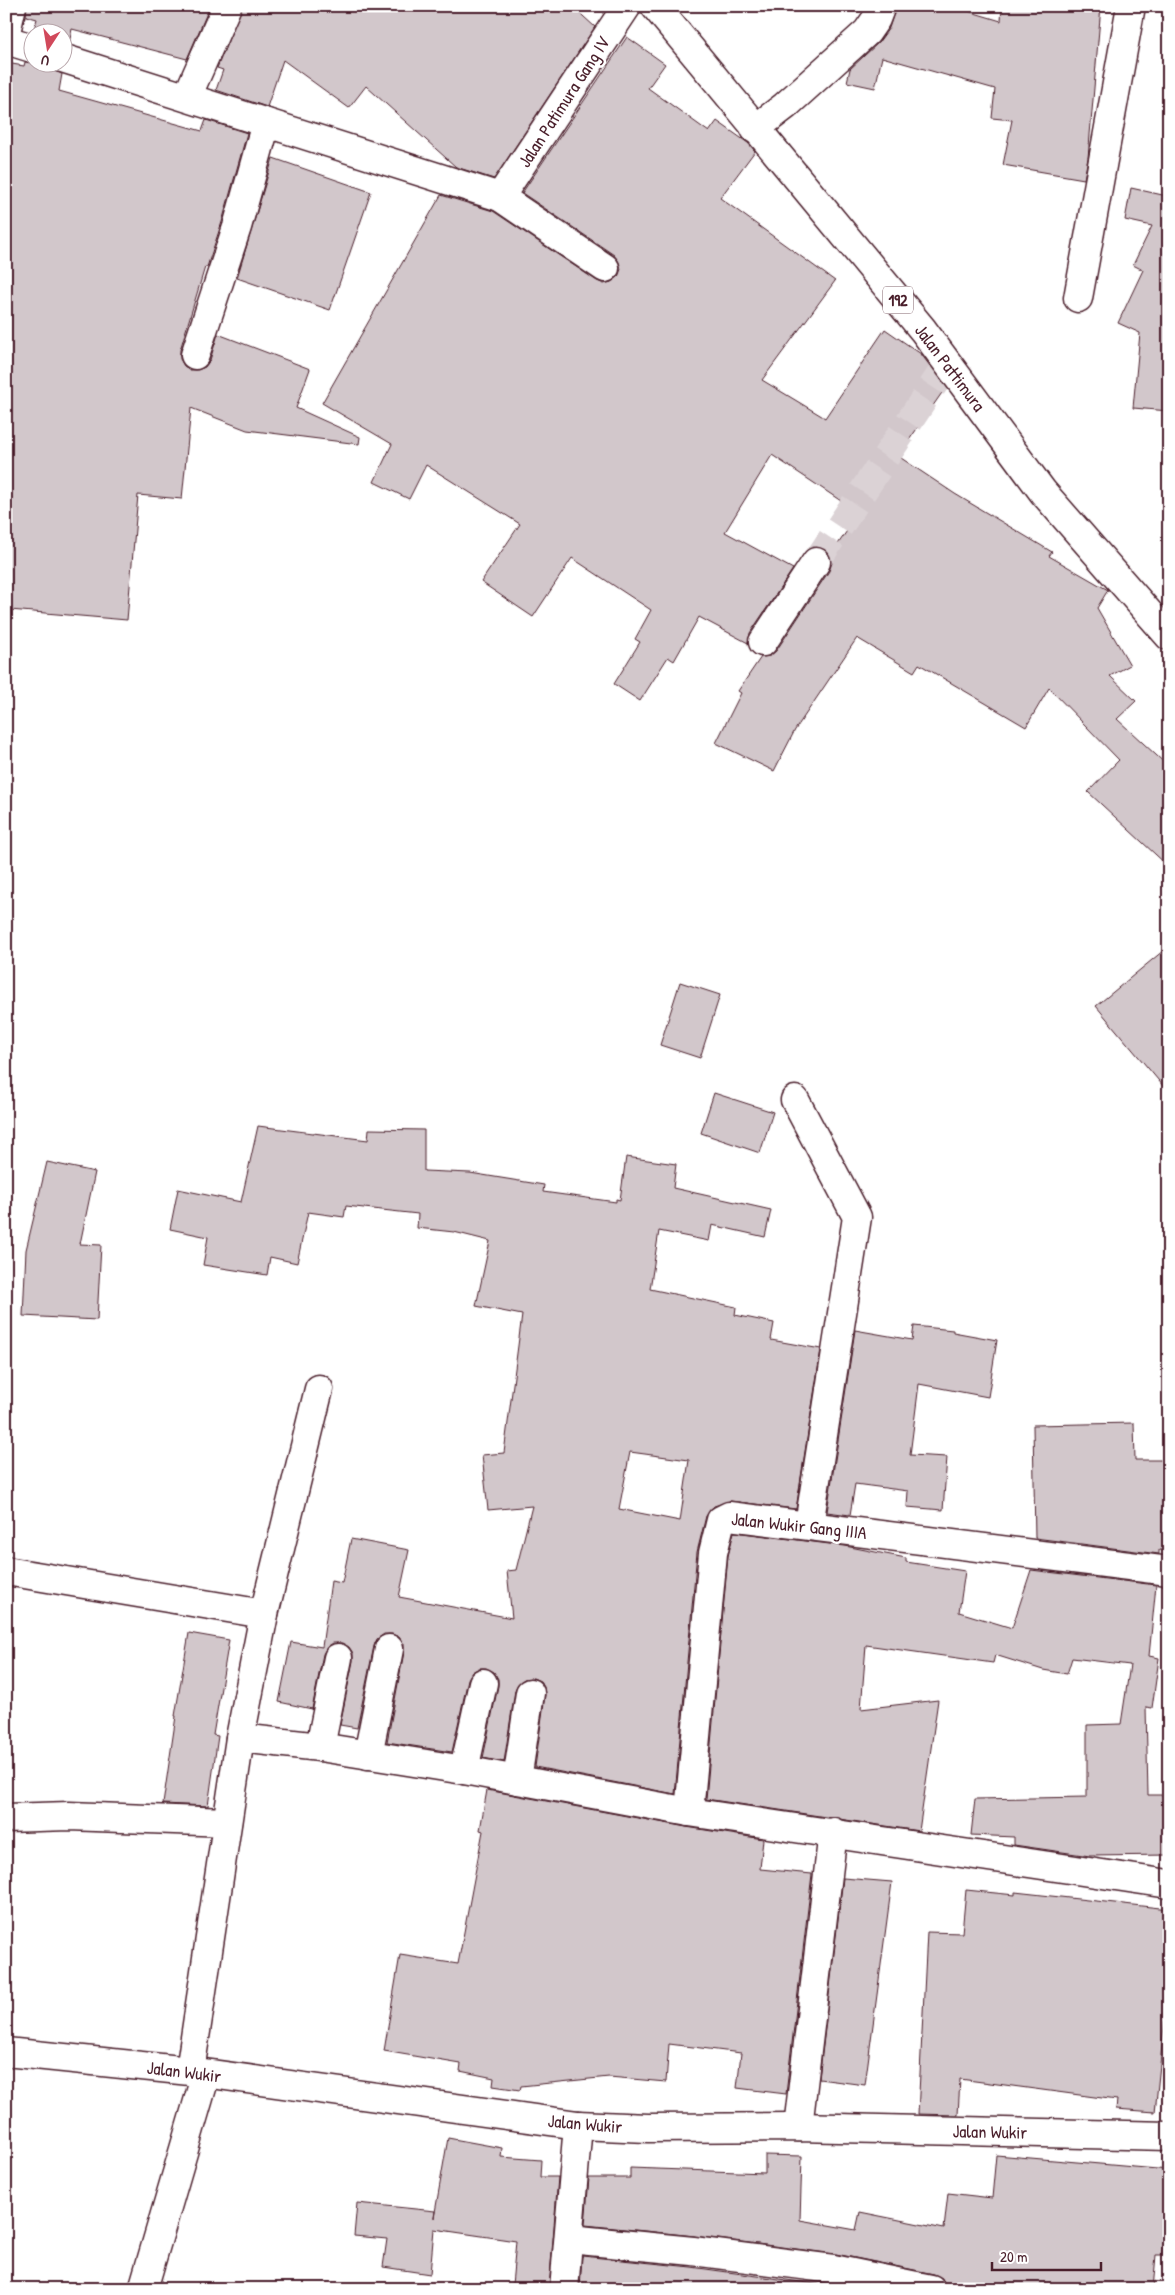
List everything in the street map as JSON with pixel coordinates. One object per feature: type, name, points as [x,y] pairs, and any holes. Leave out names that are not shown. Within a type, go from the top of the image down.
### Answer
[{"type":"street","points":[[6,32],[12,6]]},
{"type":"street","points":[[187,97],[227,6]]},
{"type":"street","name":"Jalan Patimura Gang IV","points":[[500,197],[627,6]]},
{"type":"street","name":"Jalan Pattimura","points":[[655,6],[917,323],[946,366],[1043,492],[1169,636]]},
{"type":"street","points":[[755,129],[785,106],[868,32],[881,6]]},
{"type":"street","points":[[1078,298],[1131,6]]},
{"type":"street","points":[[6,40],[22,45]]},
{"type":"street","points":[[72,61],[500,197],[605,268]]},
{"type":"street","points":[[195,355],[237,228],[266,123]]},
{"type":"street","points":[[763,642],[816,562]]},
{"type":"street","points":[[1136,597],[1169,603]]},
{"type":"street","points":[[795,1100],[856,1217],[809,1525]]},
{"type":"street","points":[[143,2289],[198,2073],[227,1822],[240,1738],[264,1614],[319,1389]]},
{"type":"street","name":"Jalan Wukir Gang IIIA","points":[[689,1812],[713,1553],[721,1520],[729,1516],[809,1525],[1169,1571]]},
{"type":"street","points":[[6,1571],[264,1614]]},
{"type":"street","points":[[368,1755],[389,1650]]},
{"type":"street","points":[[320,1747],[338,1658]]},
{"type":"street","points":[[464,1770],[483,1683]]},
{"type":"street","points":[[517,1780],[530,1693]]},
{"type":"street","points":[[240,1738],[320,1747],[464,1770],[689,1812],[833,1832],[991,1858],[1169,1884]]},
{"type":"street","points":[[6,1818],[69,1816],[227,1822]]},
{"type":"street","points":[[798,2127],[833,1832]]},
{"type":"street","name":"Jalan Wukir","points":[[6,2052],[198,2073],[578,2125],[648,2128],[798,2127],[1169,2136]]},
{"type":"street","points":[[564,2289],[578,2125]]},
{"type":"street","points":[[569,2239],[693,2250],[833,2269],[931,2289]]},
{"type":"building","points":[[27,6],[210,6],[187,59],[72,29],[72,22],[36,22],[37,19],[26,16]]},
{"type":"building","points":[[242,6],[572,6],[595,27],[494,179],[456,167],[366,86],[349,108],[283,60],[267,107],[216,90],[223,70],[217,68]]},
{"type":"building","points":[[896,6],[951,6],[1001,21],[1002,6],[1101,6],[1088,158],[1084,179],[1003,165],[1012,120],[992,118],[995,89],[882,57],[875,88],[847,82],[850,69],[878,43],[889,28]]},
{"type":"building","points":[[627,37],[665,64],[648,88],[709,132],[717,121],[748,143],[755,151],[720,198],[835,281],[762,380],[825,418],[885,329],[921,354],[946,387],[898,456],[955,494],[1052,552],[1049,556],[1108,590],[1097,608],[1130,665],[1110,676],[1136,701],[1117,719],[1169,767],[1169,867],[1088,792],[1119,760],[1049,688],[1026,727],[919,664],[914,672],[857,638],[795,730],[774,771],[716,743],[741,693],[738,691],[761,657],[770,656],[776,651],[829,571],[832,563],[830,556],[859,513],[772,455],[725,532],[793,569],[750,633],[748,643],[699,617],[674,661],[668,657],[640,701],[614,684],[640,642],[635,639],[651,610],[572,558],[533,617],[481,582],[520,524],[426,465],[409,499],[374,482],[392,444],[322,403],[441,195],[493,211],[597,281],[604,284],[618,277],[621,269],[614,255],[522,193]]},
{"type":"building","points":[[6,63],[22,66],[22,72],[58,72],[62,74],[59,91],[202,131],[206,120],[247,133],[222,222],[207,267],[205,267],[180,350],[180,359],[184,366],[190,370],[198,370],[205,367],[210,360],[218,334],[310,369],[296,408],[360,437],[359,444],[247,430],[191,408],[182,499],[138,495],[127,620],[10,610],[11,600],[6,599]]},
{"type":"building","points":[[273,158],[371,192],[330,310],[237,278]]},
{"type":"building","points":[[1131,188],[1167,196],[1169,192],[1169,411],[1133,408],[1140,333],[1118,323],[1143,270],[1133,265],[1152,226],[1125,220]]},
{"type":"building","points":[[1169,946],[1169,1093],[1096,1006]]},
{"type":"building","points":[[680,982],[720,995],[700,1058],[660,1045]]},
{"type":"building","points":[[714,1093],[773,1112],[760,1153],[701,1133]]},
{"type":"building","points":[[258,1126],[368,1140],[369,1129],[424,1130],[424,1171],[470,1173],[544,1185],[543,1192],[616,1202],[616,1199],[620,1200],[626,1157],[676,1164],[673,1188],[771,1210],[765,1237],[712,1225],[709,1241],[659,1231],[650,1289],[736,1307],[735,1315],[774,1323],[771,1340],[821,1349],[796,1509],[730,1501],[714,1506],[706,1516],[697,1552],[675,1794],[535,1767],[545,1695],[544,1687],[540,1681],[533,1678],[524,1679],[515,1690],[504,1762],[483,1758],[498,1686],[498,1679],[494,1672],[486,1668],[479,1668],[472,1672],[468,1679],[452,1752],[387,1742],[404,1652],[404,1644],[399,1637],[392,1634],[384,1634],[377,1639],[374,1646],[357,1728],[340,1725],[353,1661],[353,1653],[349,1647],[342,1643],[333,1643],[327,1647],[323,1654],[312,1709],[279,1702],[291,1642],[322,1647],[331,1581],[342,1583],[351,1539],[409,1550],[399,1597],[512,1618],[507,1571],[516,1570],[532,1506],[488,1510],[482,1455],[504,1453],[522,1315],[476,1306],[490,1241],[454,1232],[417,1228],[418,1214],[346,1206],[344,1217],[308,1212],[297,1263],[270,1257],[267,1275],[203,1265],[208,1237],[170,1229],[178,1189],[241,1202]],"holes":[[[630,1452],[689,1460],[680,1521],[619,1509]]]},
{"type":"building","points":[[47,1162],[95,1172],[80,1244],[101,1245],[97,1320],[23,1316],[26,1250]]},
{"type":"building","points":[[914,1326],[953,1330],[953,1332],[997,1340],[988,1397],[919,1384],[910,1455],[947,1457],[943,1510],[907,1507],[908,1491],[855,1484],[850,1515],[827,1512],[855,1330],[912,1340]]},
{"type":"building","points":[[1134,1423],[1135,1460],[1169,1460],[1169,1550],[1159,1550],[1159,1554],[1035,1538],[1033,1425]]},
{"type":"building","points":[[734,1532],[845,1546],[906,1558],[906,1562],[965,1571],[959,1612],[1012,1628],[1031,1570],[1156,1585],[1149,1656],[1159,1658],[1152,1708],[1146,1707],[1148,1795],[1169,1795],[1169,1855],[1090,1856],[1014,1845],[1014,1837],[971,1835],[975,1799],[1087,1797],[1087,1725],[1121,1724],[1130,1665],[1072,1658],[1067,1674],[1043,1670],[995,1655],[993,1663],[866,1645],[861,1709],[938,1700],[919,1831],[706,1799],[728,1556]]},
{"type":"building","points":[[189,1633],[229,1640],[213,1735],[218,1736],[208,1806],[163,1804]]},
{"type":"building","points":[[487,1790],[686,1827],[763,1839],[760,1869],[812,1874],[786,2094],[737,2088],[741,2053],[669,2044],[666,2082],[609,2077],[521,2086],[520,2090],[493,2086],[494,2078],[460,2071],[461,2064],[384,2051],[400,1955],[458,1964],[483,1831],[480,1830]]},
{"type":"building","points":[[843,1878],[892,1882],[865,2085],[819,2079]]},
{"type":"building","points":[[966,1890],[1015,1895],[1015,1892],[1169,1909],[1169,1979],[1155,2112],[1116,2109],[1117,2100],[960,2079],[958,2115],[918,2114],[927,1932],[962,1933]]},
{"type":"building","points":[[448,2138],[502,2148],[501,2157],[541,2160],[540,2177],[558,2177],[549,2289],[512,2285],[516,2241],[434,2229],[430,2274],[383,2267],[387,2239],[354,2236],[357,2203],[435,2211],[434,2218]]},
{"type":"building","points":[[765,2155],[802,2156],[800,2220],[856,2230],[860,2212],[944,2229],[948,2193],[992,2198],[996,2155],[1169,2170],[1162,2255],[1156,2255],[1153,2289],[946,2289],[942,2278],[934,2274],[836,2254],[695,2236],[585,2225],[589,2178],[630,2178],[630,2168],[765,2173]]},
{"type":"building","points":[[582,2256],[691,2267],[852,2289],[580,2289]]},
{"type":"tunnel","points":[[816,562],[944,369]]}]
